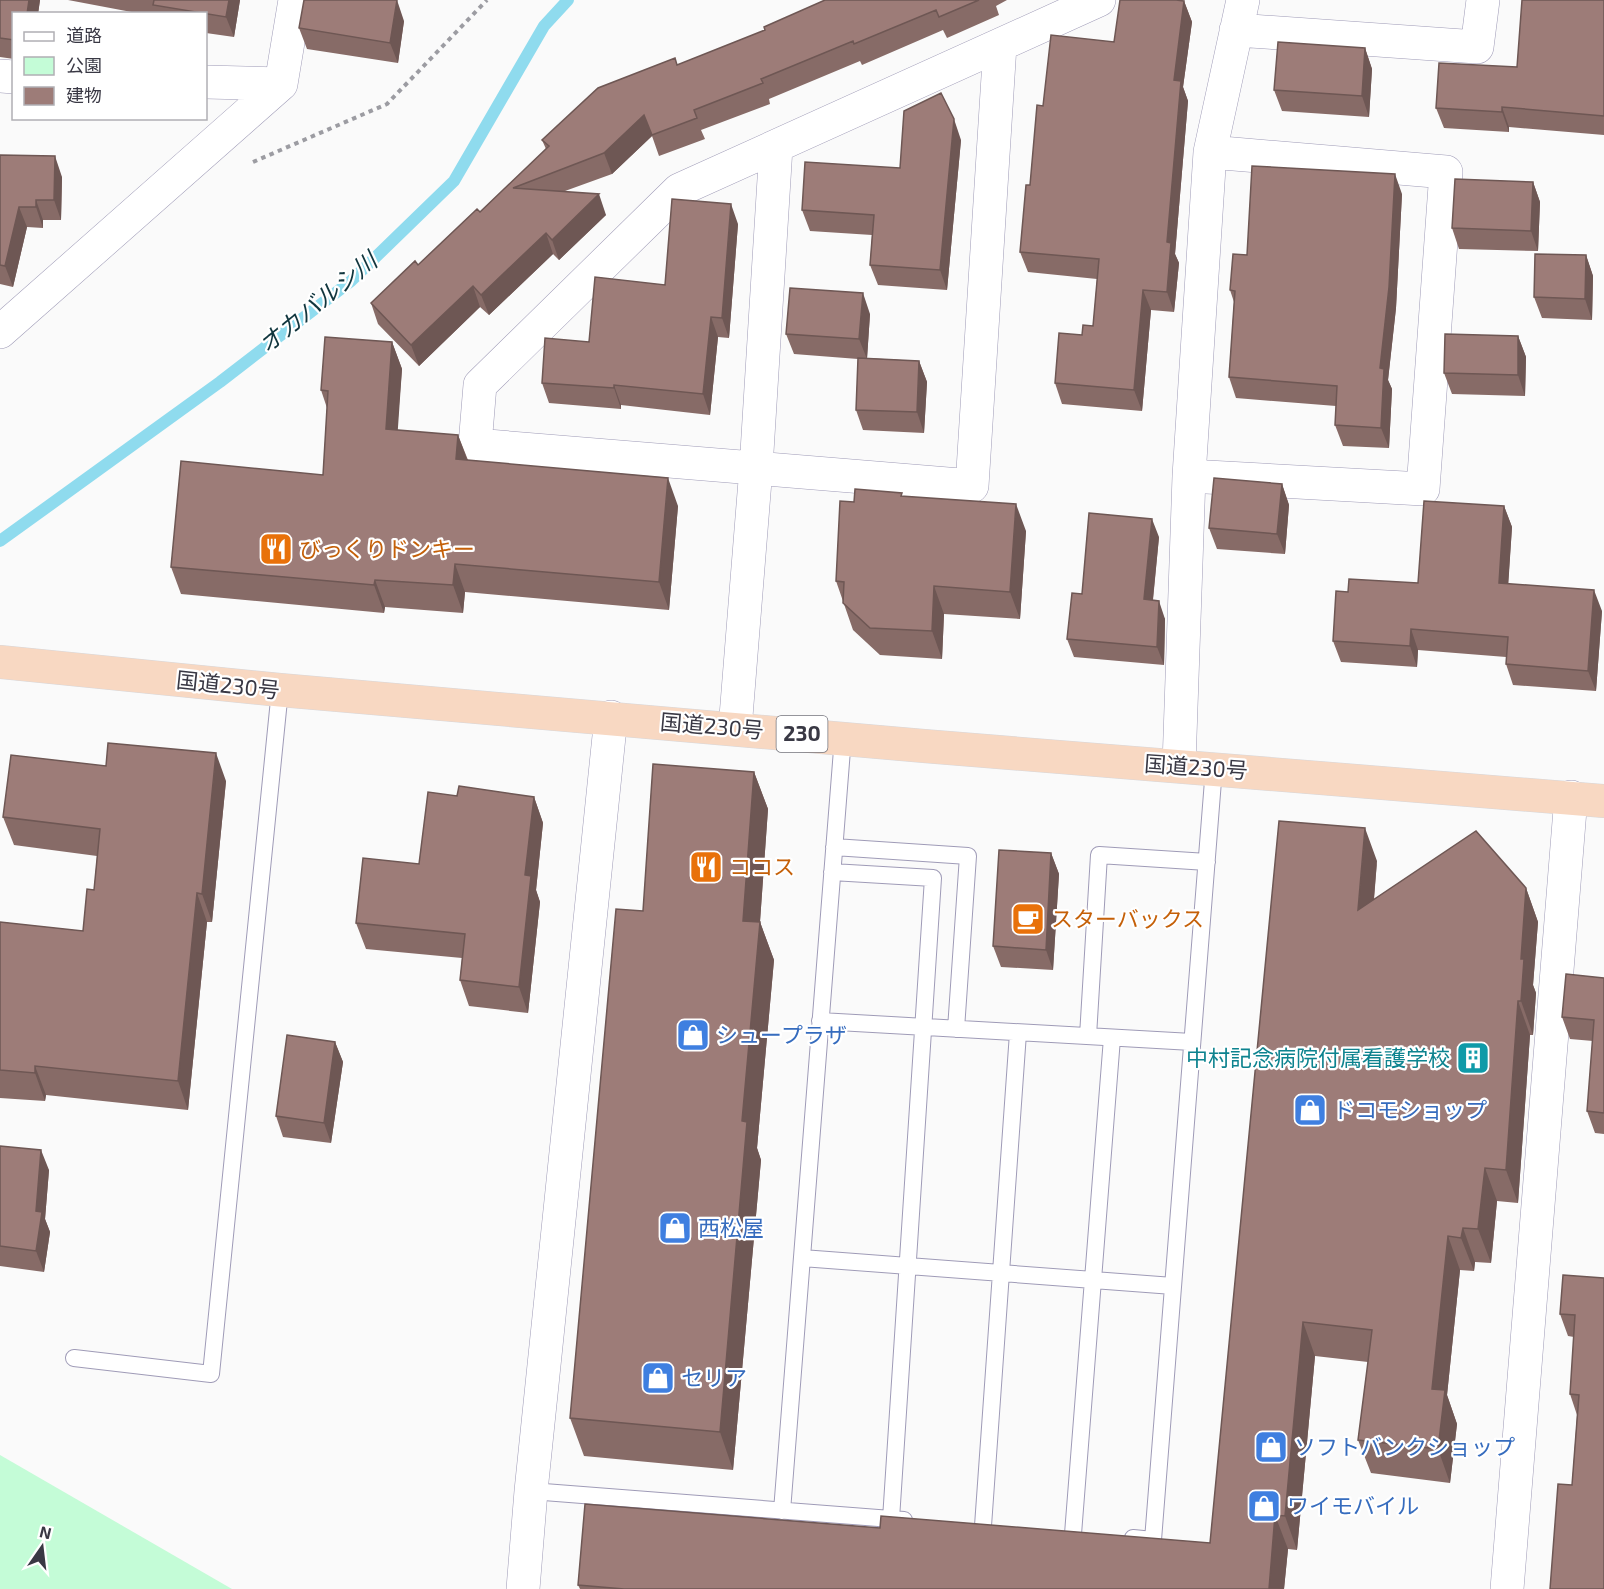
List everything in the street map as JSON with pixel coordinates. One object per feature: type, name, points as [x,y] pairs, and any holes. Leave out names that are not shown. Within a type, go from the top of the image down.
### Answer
[{"type":"highway","name":"国道230号","points":[[0,662],[280,690],[843,737],[924,746],[1604,801]]},
{"type":"street","points":[[0,332],[281,84],[295,0]]},
{"type":"street","points":[[1000,45],[972,486],[475,445],[480,385],[679,190],[776,147],[1000,45],[1100,0]]},
{"type":"street","points":[[1179,765],[1189,476],[1210,152],[1239,15],[1477,47],[1483,0]]},
{"type":"street","points":[[207,82],[281,84]]},
{"type":"street","points":[[735,729],[756,468],[776,147]]},
{"type":"street","points":[[1189,476],[1423,489],[1446,172],[1210,152]]},
{"type":"street","points":[[523,1589],[531,1491],[611,717]]},
{"type":"street","points":[[1507,1589],[1571,797]]},
{"type":"lane","points":[[74,1358],[211,1374],[280,690]]},
{"type":"lane","points":[[782,1510],[843,737]]},
{"type":"lane","points":[[1119,1537],[1153,1540],[1214,768]]},
{"type":"lane","points":[[834,847],[968,856],[956,1029]]},
{"type":"lane","points":[[1088,1036],[1100,855],[1207,862]]},
{"type":"lane","points":[[832,872],[933,878],[891,1519]]},
{"type":"lane","points":[[820,1021],[1192,1042]]},
{"type":"lane","points":[[983,1526],[1003,1274],[1018,1032]]},
{"type":"lane","points":[[1051,1532],[1079,1534],[1093,1280],[1112,1038]]},
{"type":"lane","points":[[802,1258],[1173,1286]]},
{"type":"lane","points":[[531,1491],[926,1522]]},
{"type":"path","points":[[244,165],[387,104],[487,0]]},
{"type":"green space","points":[[0,1455],[232,1589],[0,1589]]},
{"type":"building","points":[[0,0],[29,0],[27,12],[12,12],[12,40],[0,38]]},
{"type":"building","points":[[154,0],[229,0],[226,17],[207,14],[207,12],[153,5]]},
{"type":"building","points":[[304,0],[397,0],[390,43],[299,28]]},
{"type":"building","points":[[825,0],[979,0],[939,17],[936,10],[854,44],[853,41],[761,79],[763,83],[694,110],[697,118],[652,135],[644,115],[604,153],[513,188],[599,194],[552,240],[546,233],[481,295],[473,286],[411,345],[371,303],[415,261],[418,265],[477,209],[480,212],[549,146],[542,140],[598,88],[675,58],[677,65],[765,30],[764,27]]},
{"type":"building","points":[[1120,0],[1184,1],[1174,80],[1181,81],[1167,242],[1171,243],[1167,292],[1143,290],[1134,390],[1055,383],[1059,333],[1082,335],[1083,325],[1093,326],[1099,259],[1020,252],[1026,185],[1030,185],[1037,105],[1043,106],[1051,35],[1114,42]]},
{"type":"building","points":[[1522,0],[1604,0],[1604,116],[1502,107],[1502,112],[1436,108],[1439,63],[1517,67]]},
{"type":"building","points":[[1278,42],[1365,48],[1362,96],[1274,90]]},
{"type":"building","points":[[941,93],[954,119],[940,270],[870,265],[874,215],[802,210],[805,162],[900,168],[904,111]]},
{"type":"building","points":[[0,155],[55,156],[54,200],[36,200],[36,207],[19,207],[5,266],[0,265]]},
{"type":"building","points":[[1252,166],[1395,174],[1389,287],[1380,368],[1384,369],[1381,428],[1335,425],[1337,386],[1229,377],[1235,291],[1230,290],[1233,254],[1247,255]]},
{"type":"building","points":[[1455,179],[1533,182],[1531,231],[1452,228]]},
{"type":"building","points":[[672,199],[731,204],[722,318],[711,317],[703,394],[614,385],[614,388],[542,383],[545,338],[589,342],[595,277],[665,285]]},
{"type":"building","points":[[1535,254],[1586,255],[1585,299],[1534,297]]},
{"type":"building","points":[[790,288],[863,293],[859,339],[786,334]]},
{"type":"building","points":[[1445,334],[1518,336],[1518,375],[1444,373]]},
{"type":"building","points":[[325,337],[392,342],[386,429],[458,435],[456,459],[668,478],[659,582],[455,564],[453,585],[375,580],[374,585],[171,567],[181,461],[323,475],[328,391],[321,390]]},
{"type":"building","points":[[858,358],[919,361],[917,412],[856,410]]},
{"type":"building","points":[[1214,478],[1282,484],[1277,534],[1209,528]]},
{"type":"building","points":[[855,489],[902,493],[901,496],[1016,504],[1010,592],[934,586],[932,631],[870,628],[843,603],[844,582],[836,581],[840,501],[854,502]]},
{"type":"building","points":[[1424,501],[1504,506],[1499,583],[1594,590],[1588,671],[1506,664],[1508,637],[1411,629],[1410,646],[1333,641],[1336,591],[1348,592],[1349,579],[1418,583]]},
{"type":"building","points":[[1089,513],[1152,519],[1144,599],[1159,601],[1157,647],[1067,639],[1072,593],[1082,594]]},
{"type":"building","points":[[108,743],[216,753],[202,894],[197,893],[178,1081],[35,1066],[35,1073],[0,1070],[0,922],[83,931],[87,889],[94,890],[100,829],[3,817],[11,755],[106,766]]},
{"type":"building","points":[[653,764],[754,772],[743,921],[760,922],[742,1121],[747,1122],[720,1432],[570,1418],[616,909],[643,911]]},
{"type":"building","points":[[459,786],[534,797],[525,875],[531,876],[519,987],[460,980],[465,934],[356,923],[363,858],[419,864],[428,792],[457,796]]},
{"type":"building","points":[[1279,821],[1365,828],[1358,910],[1476,831],[1526,888],[1521,959],[1524,959],[1521,1001],[1518,1001],[1506,1170],[1485,1168],[1478,1229],[1463,1228],[1461,1238],[1448,1236],[1432,1389],[1445,1390],[1438,1449],[1358,1440],[1372,1330],[1303,1322],[1285,1516],[1275,1515],[1269,1589],[624,1589],[578,1585],[585,1504],[880,1528],[881,1516],[1210,1543]]},
{"type":"building","points":[[999,850],[1051,853],[1046,950],[993,946]]},
{"type":"building","points":[[1566,974],[1604,978],[1604,1113],[1587,1111],[1594,1020],[1562,1017]]},
{"type":"building","points":[[287,1035],[335,1042],[324,1123],[276,1116]]},
{"type":"building","points":[[0,1146],[41,1150],[36,1211],[42,1212],[36,1251],[0,1246]]},
{"type":"building","points":[[1563,1275],[1604,1278],[1604,1589],[1550,1589],[1558,1484],[1572,1485],[1579,1395],[1570,1394],[1575,1315],[1560,1314]]},
{"type":"waterway","name":"オカバルシ川","points":[[0,541],[220,382],[351,281],[454,181],[544,26],[568,0]]},
{"type":"place","name":"びっくりドンキー","points":[[276,549]]},
{"type":"place","name":"ココス","points":[[706,867]]},
{"type":"place","name":"スターバックス","points":[[1028,919]]},
{"type":"place","name":"シュープラザ","points":[[693,1035]]},
{"type":"place","name":"中村記念病院付属看護学校","points":[[1473,1058]]},
{"type":"place","name":"ドコモショップ","points":[[1310,1110]]},
{"type":"place","name":"西松屋","points":[[675,1228]]},
{"type":"place","name":"セリア","points":[[658,1378]]},
{"type":"place","name":"ソフトバンクショップ","points":[[1271,1447]]},
{"type":"place","name":"ワイモバイル","points":[[1264,1506]]}]
